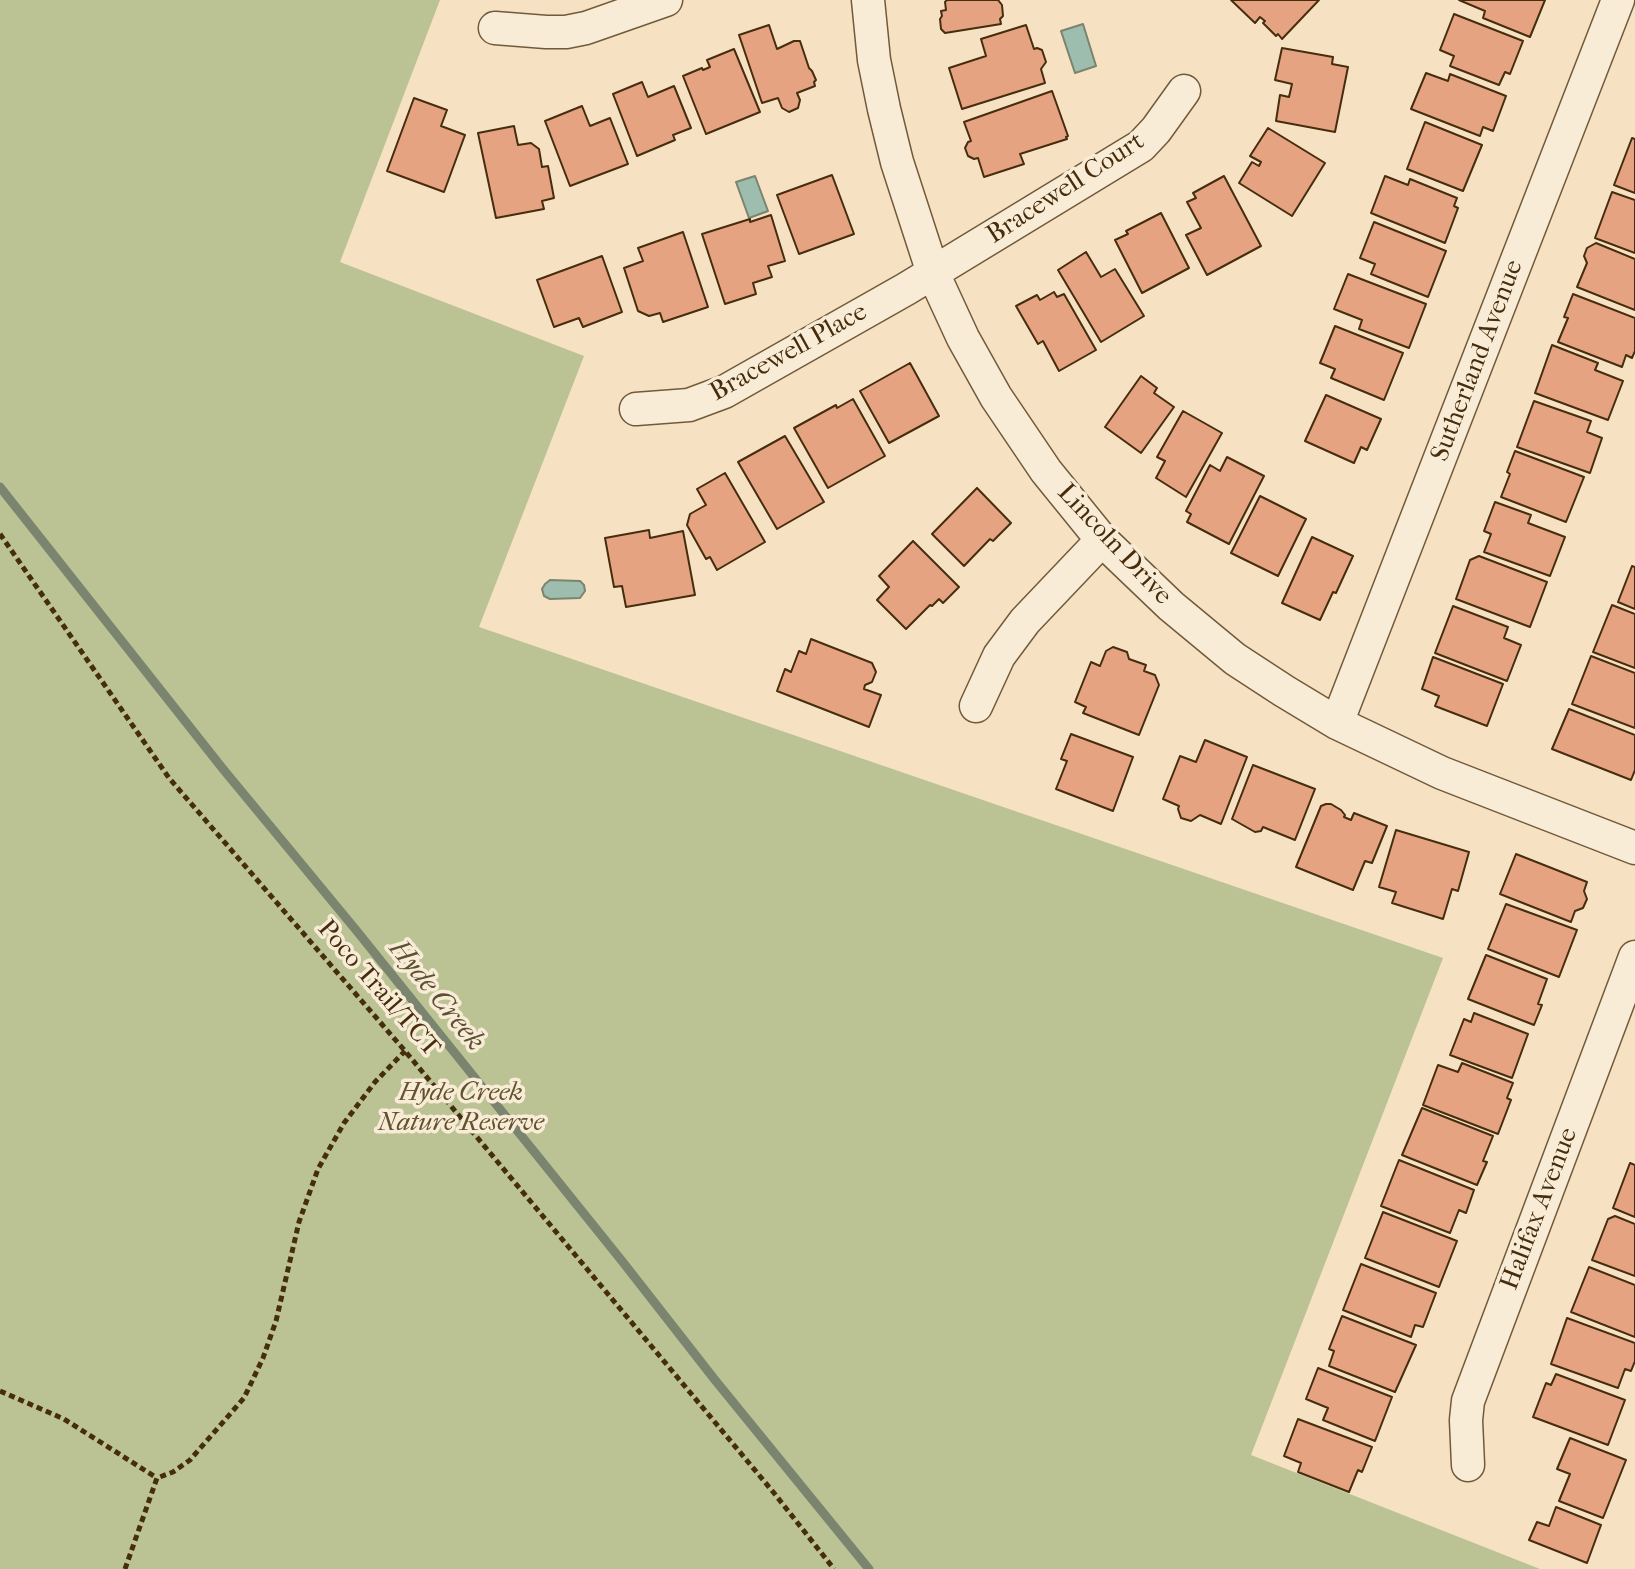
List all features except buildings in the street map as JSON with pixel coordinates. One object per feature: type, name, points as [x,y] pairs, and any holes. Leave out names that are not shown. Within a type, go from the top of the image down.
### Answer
[{"type":"street","points":[[495,28],[566,32],[666,0]]},
{"type":"street","name":"Lincoln Drive","points":[[868,0],[874,60],[884,109],[897,162],[933,273],[963,338],[996,397],[1046,471],[1102,540],[1171,606],[1235,659],[1337,723],[1442,773],[1635,848]]},
{"type":"street","name":"Sutherland Avenue","points":[[1337,723],[1618,0]]},
{"type":"street","name":"Bracewell Court","points":[[933,273],[1141,146],[1184,91]]},
{"type":"street","name":"Bracewell Place","points":[[636,409],[689,405],[724,392],[933,273]]},
{"type":"street","points":[[976,706],[999,656],[1025,621],[1102,540]]},
{"type":"street","name":"Halifax Avenue","points":[[1468,1465],[1468,1401],[1635,957]]},
{"type":"path","name":"Poco Trail/TCT","points":[[0,534],[169,778],[405,1051],[834,1569]]},
{"type":"path","points":[[157,1478],[190,1460],[244,1398],[276,1321],[299,1222],[318,1169],[344,1123],[375,1082],[405,1051]]},
{"type":"path","points":[[0,1391],[64,1419],[157,1478]]},
{"type":"path","points":[[125,1569],[157,1478]]},
{"type":"green space","name":"Hyde Creek Nature Reserve","points":[[0,0],[440,0],[340,262],[584,356],[479,627],[1443,958],[1251,1455],[1540,1569],[0,1569]]},
{"type":"shaded area","points":[[1083,24],[1096,66],[1075,73],[1061,31]]},
{"type":"shaded area","points":[[755,176],[768,211],[749,218],[736,182]]},
{"type":"shaded area","points":[[550,580],[580,581],[585,591],[580,598],[550,599],[544,596],[542,589]]},
{"type":"waterway","name":"Hyde Creek","points":[[0,487],[223,769],[869,1569]]}]
